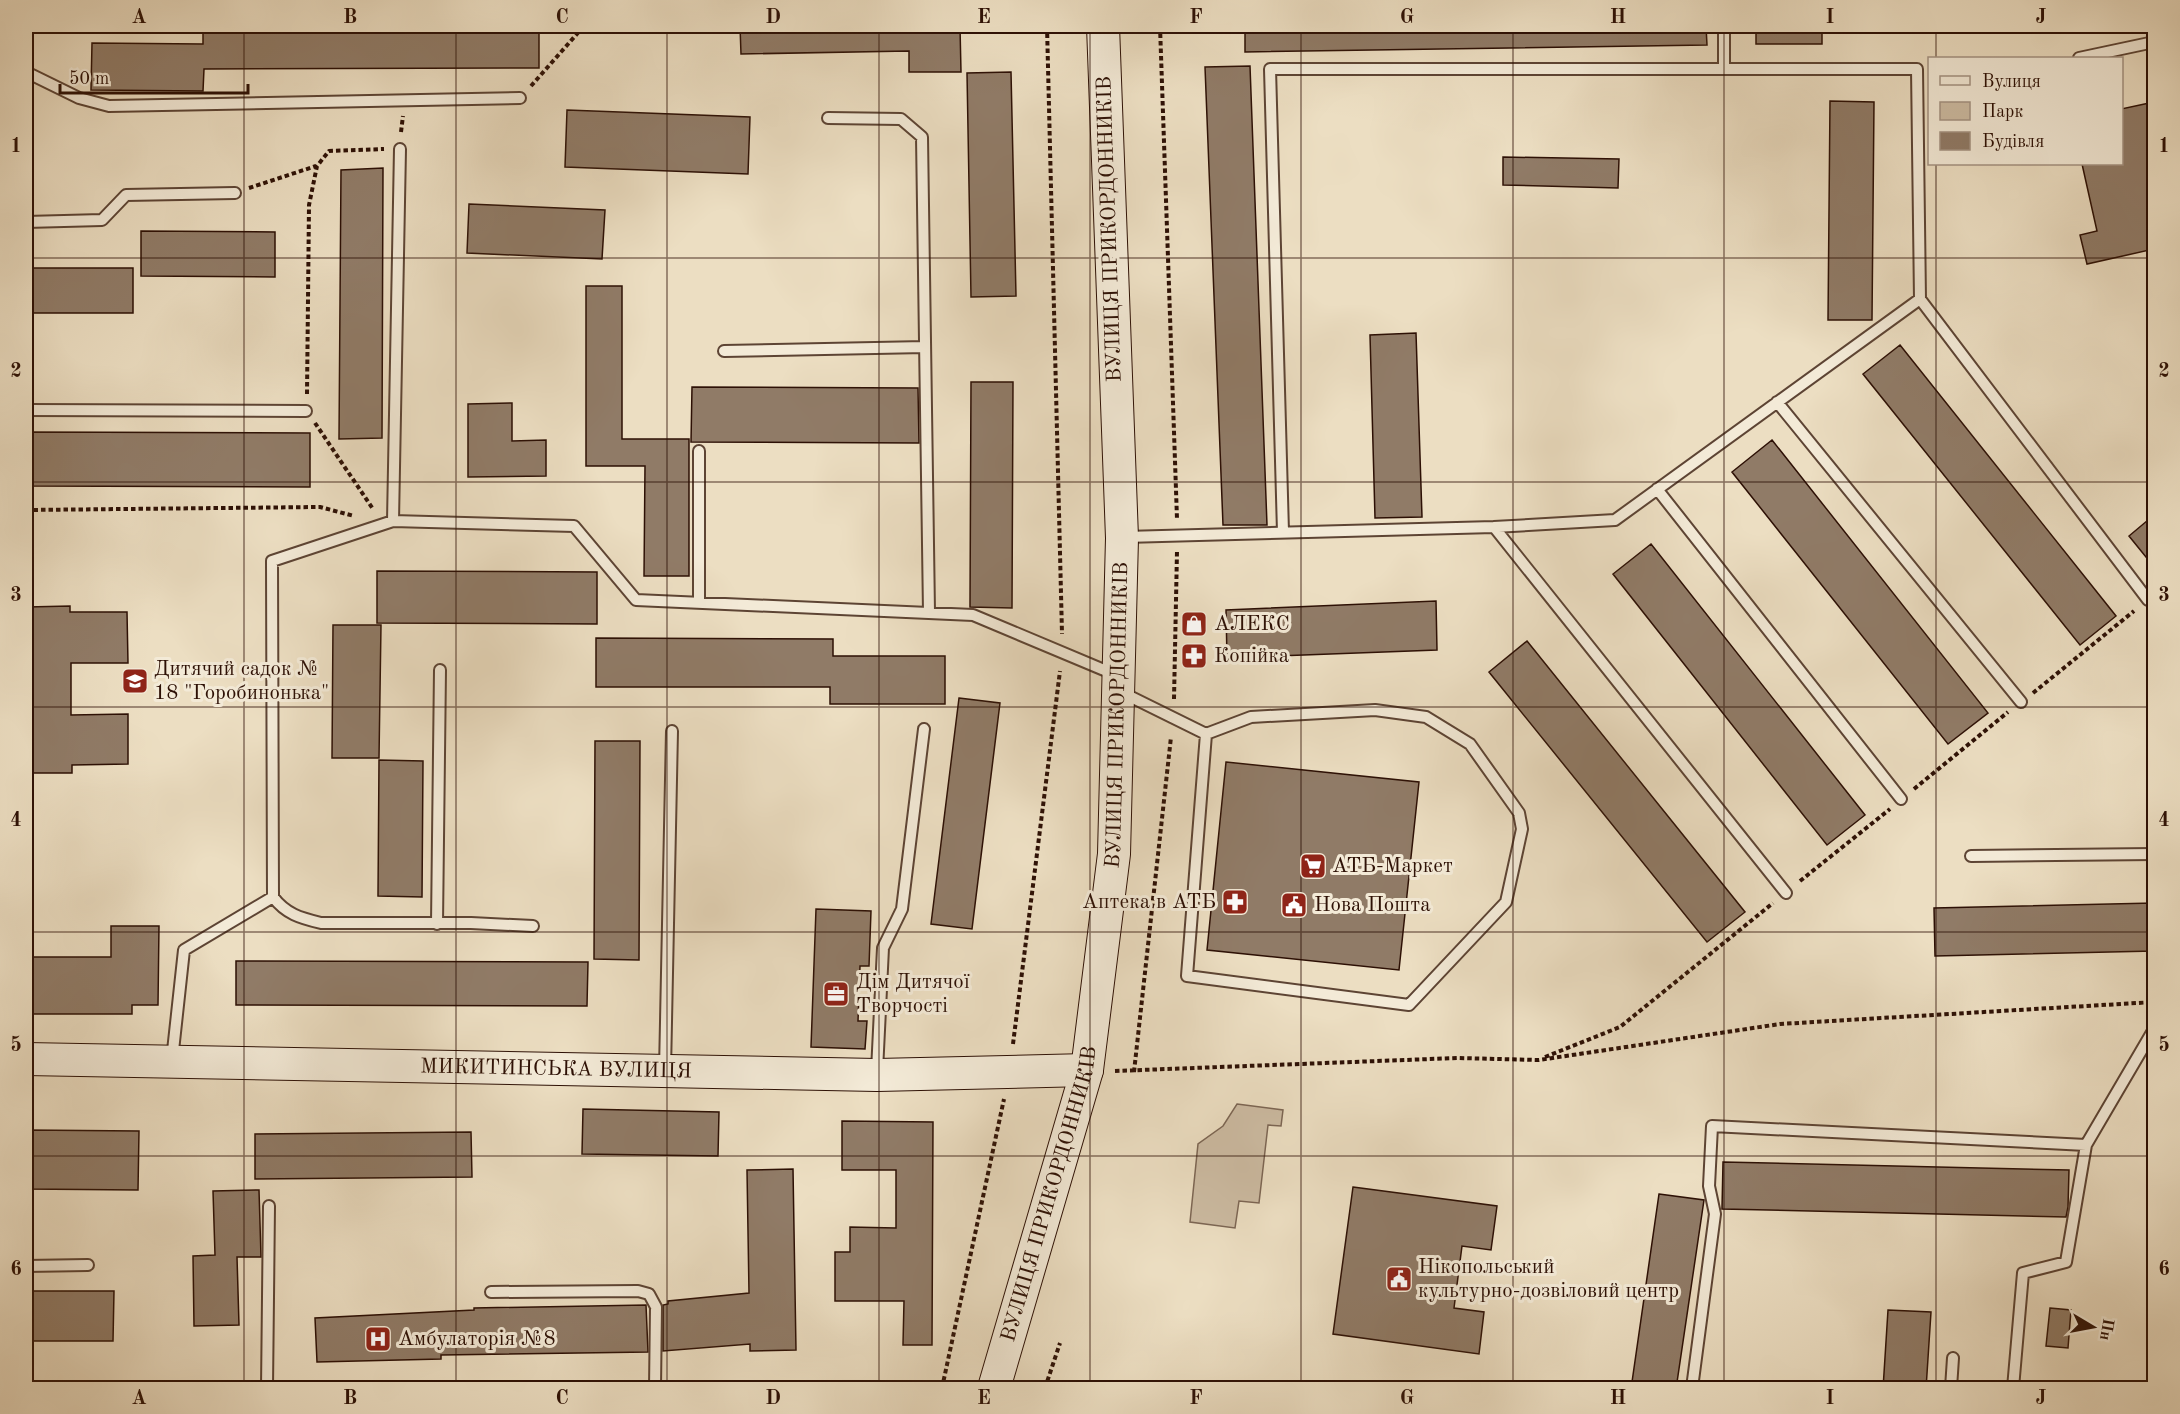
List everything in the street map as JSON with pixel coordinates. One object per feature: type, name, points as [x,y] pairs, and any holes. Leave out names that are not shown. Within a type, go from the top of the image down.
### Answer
[{"type":"main road","name":"ВУЛИЦЯ ПРИКОРДОННИКІВ","points":[[994,1389],[1087,1070],[1114,854],[1122,538],[1103,26]]},
{"type":"main road","name":"МИКИТИНСЬКА ВУЛИЦЯ","points":[[26,1059],[877,1075],[1087,1070]]},
{"type":"lane","points":[[1724,26],[1724,69]]},
{"type":"lane","points":[[2084,57],[2154,42]]},
{"type":"lane","points":[[1282,532],[1270,69],[1917,69],[1920,299],[2148,600]]},
{"type":"lane","points":[[26,72],[79,98],[109,106],[520,98]]},
{"type":"lane","points":[[828,118],[901,118],[922,137],[929,612]]},
{"type":"lane","points":[[388,522],[400,149]]},
{"type":"lane","points":[[26,222],[102,220],[126,195],[235,193]]},
{"type":"lane","points":[[1122,538],[1494,527],[1615,520],[1920,299]]},
{"type":"lane","points":[[724,351],[926,347]]},
{"type":"lane","points":[[1777,402],[2021,702]]},
{"type":"lane","points":[[26,410],[306,411]]},
{"type":"lane","points":[[699,451],[699,603]]},
{"type":"lane","points":[[1657,489],[1901,800]]},
{"type":"lane","points":[[533,926],[321,923],[299,918],[283,910],[273,897],[272,561],[388,522],[574,526],[636,600],[972,615],[1063,652],[1206,734]]},
{"type":"lane","points":[[1494,527],[1786,893]]},
{"type":"lane","points":[[437,924],[440,670]]},
{"type":"lane","points":[[1375,711],[1426,717],[1470,744],[1519,813],[1522,829],[1506,902],[1410,1005],[1187,976],[1206,734],[1251,717],[1375,711]]},
{"type":"lane","points":[[877,1075],[883,948],[902,909],[924,729]]},
{"type":"lane","points":[[665,1070],[672,731]]},
{"type":"lane","points":[[1971,856],[2154,854]]},
{"type":"lane","points":[[172,1060],[184,950],[273,897]]},
{"type":"lane","points":[[2013,1389],[2023,1273],[2066,1262],[2086,1145],[2154,1029]]},
{"type":"lane","points":[[1692,1389],[1715,1214],[1709,1186],[1712,1126],[2086,1145]]},
{"type":"lane","points":[[267,1389],[269,1206]]},
{"type":"lane","points":[[26,1266],[88,1265]]},
{"type":"lane","points":[[491,1292],[638,1291],[649,1294],[656,1307],[655,1389]]},
{"type":"lane","points":[[1951,1389],[1953,1358]]},
{"type":"path","points":[[520,98],[584,26]]},
{"type":"path","points":[[942,1389],[1010,1071],[1063,652],[1047,26]]},
{"type":"path","points":[[388,522],[306,411],[309,205],[317,166],[329,151],[400,149],[404,102]]},
{"type":"path","points":[[235,193],[317,166]]},
{"type":"path","points":[[26,510],[320,507],[388,522]]},
{"type":"path","points":[[1539,1060],[1620,1027],[2148,600]]},
{"type":"path","points":[[1087,1070],[1134,1072],[1457,1058],[1539,1060],[1780,1024],[2154,1002]]},
{"type":"path","points":[[1045,1389],[1060,1343]]},
{"type":"green space","points":[[1237,1104],[1283,1110],[1281,1126],[1268,1125],[1259,1203],[1239,1201],[1235,1228],[1190,1222],[1198,1144],[1223,1126]]},
{"type":"building","points":[[203,26],[539,26],[539,68],[204,69],[203,91],[91,90],[92,43],[203,44]]},
{"type":"building","points":[[740,26],[960,27],[961,72],[909,72],[909,51],[741,54]]},
{"type":"building","points":[[1245,26],[1706,26],[1707,45],[1245,52]]},
{"type":"building","points":[[1756,26],[1822,26],[1822,44],[1756,44]]},
{"type":"building","points":[[1250,66],[1267,525],[1223,525],[1205,67]]},
{"type":"building","points":[[1011,72],[1016,296],[971,297],[967,73]]},
{"type":"building","points":[[1830,101],[1874,102],[1872,320],[1828,320]]},
{"type":"building","points":[[2154,102],[2154,206],[2149,207],[2154,233],[2154,249],[2087,264],[2080,235],[2097,231],[2082,165],[2123,165],[2123,109]]},
{"type":"building","points":[[567,110],[750,117],[748,174],[565,167]]},
{"type":"building","points":[[1503,157],[1619,159],[1618,188],[1503,185]]},
{"type":"building","points":[[383,168],[382,438],[339,439],[341,170]]},
{"type":"building","points":[[469,204],[605,210],[602,259],[467,253]]},
{"type":"building","points":[[141,231],[275,232],[275,277],[141,276]]},
{"type":"building","points":[[26,268],[133,268],[133,313],[26,313]]},
{"type":"building","points":[[586,286],[622,286],[622,439],[689,439],[689,576],[644,576],[645,466],[586,466]]},
{"type":"building","points":[[1416,333],[1422,517],[1375,518],[1370,335]]},
{"type":"building","points":[[1900,345],[2116,616],[2080,645],[1863,374]]},
{"type":"building","points":[[971,382],[1013,382],[1012,608],[970,607]]},
{"type":"building","points":[[692,387],[918,388],[919,443],[691,442]]},
{"type":"building","points":[[512,403],[512,441],[546,440],[546,476],[468,477],[468,404]]},
{"type":"building","points":[[26,432],[310,433],[310,487],[26,486]]},
{"type":"building","points":[[1772,440],[1988,713],[1948,744],[1732,472]]},
{"type":"building","points":[[2154,515],[2154,567],[2129,536]]},
{"type":"building","points":[[1651,544],[1865,815],[1827,845],[1613,574]]},
{"type":"building","points":[[377,571],[597,572],[597,624],[377,623]]},
{"type":"building","points":[[1436,601],[1437,650],[1227,658],[1226,610]]},
{"type":"building","points":[[70,606],[70,612],[127,612],[128,663],[71,663],[71,715],[128,714],[128,764],[72,765],[72,773],[26,773],[27,607]]},
{"type":"building","points":[[333,625],[381,625],[379,758],[332,758]]},
{"type":"building","points":[[596,638],[833,639],[833,656],[945,656],[945,704],[830,704],[830,687],[596,687]]},
{"type":"building","points":[[1527,641],[1745,912],[1707,942],[1489,672]]},
{"type":"building","points":[[959,698],[1000,703],[972,929],[931,924]]},
{"type":"building","points":[[595,741],[640,741],[639,960],[594,959]]},
{"type":"building","points":[[379,760],[423,761],[422,897],[378,896]]},
{"type":"building","name":"АТБ-Маркет","points":[[1226,762],[1419,782],[1399,970],[1207,950]]},
{"type":"building","points":[[2154,903],[2154,951],[1935,956],[1934,908]]},
{"type":"building","name":"Дім Дитячої Творчості","points":[[816,909],[871,911],[869,966],[860,966],[858,1021],[867,1021],[865,1049],[811,1047]]},
{"type":"building","points":[[111,926],[159,926],[158,1005],[132,1005],[132,1014],[26,1014],[26,957],[111,957]]},
{"type":"building","points":[[236,961],[588,962],[587,1006],[236,1005]]},
{"type":"building","points":[[583,1109],[719,1112],[718,1156],[582,1154]]},
{"type":"building","points":[[842,1121],[933,1122],[932,1345],[903,1345],[904,1301],[835,1301],[835,1252],[850,1252],[850,1227],[896,1228],[896,1170],[842,1170]]},
{"type":"building","points":[[26,1130],[139,1131],[138,1190],[26,1189]]},
{"type":"building","points":[[471,1132],[472,1177],[255,1179],[255,1134]]},
{"type":"building","points":[[1723,1162],[2069,1170],[2068,1207],[2066,1217],[1722,1209]]},
{"type":"building","points":[[793,1169],[796,1350],[750,1351],[750,1344],[663,1351],[663,1305],[668,1304],[668,1301],[749,1293],[747,1170]]},
{"type":"building","name":"Нікопольський культурно-дозвіловий центр","points":[[1353,1187],[1497,1206],[1491,1250],[1462,1246],[1454,1308],[1484,1312],[1479,1354],[1333,1334]]},
{"type":"building","points":[[259,1190],[261,1257],[237,1257],[239,1325],[194,1326],[193,1256],[215,1255],[213,1191]]},
{"type":"building","points":[[1659,1194],[1704,1200],[1676,1389],[1631,1389]]},
{"type":"building","points":[[26,1291],[114,1291],[113,1341],[26,1341]]},
{"type":"building","points":[[646,1305],[648,1352],[441,1355],[441,1359],[317,1362],[315,1318],[474,1310],[474,1308]]},
{"type":"building","points":[[2050,1308],[2071,1310],[2068,1348],[2046,1346]]},
{"type":"building","points":[[1888,1310],[1931,1312],[1926,1389],[1883,1389]]},
{"type":"place","name":"АЛЕКС","points":[[1194,624]]},
{"type":"place","name":"Копійка","points":[[1194,656]]},
{"type":"place","name":"Дитячий садок № 18 \"Горобинонька\"","points":[[135,681]]},
{"type":"place","name":"АТБ-Маркет","points":[[1313,866]]},
{"type":"place","name":"Аптека в АТБ","points":[[1235,902]]},
{"type":"place","name":"Нова Пошта","points":[[1294,905]]},
{"type":"place","name":"Дім Дитячої Творчості","points":[[836,994]]},
{"type":"place","name":"Нікопольський культурно-дозвіловий центр","points":[[1399,1279]]},
{"type":"place","name":"Амбулаторія №8","points":[[378,1339]]}]
